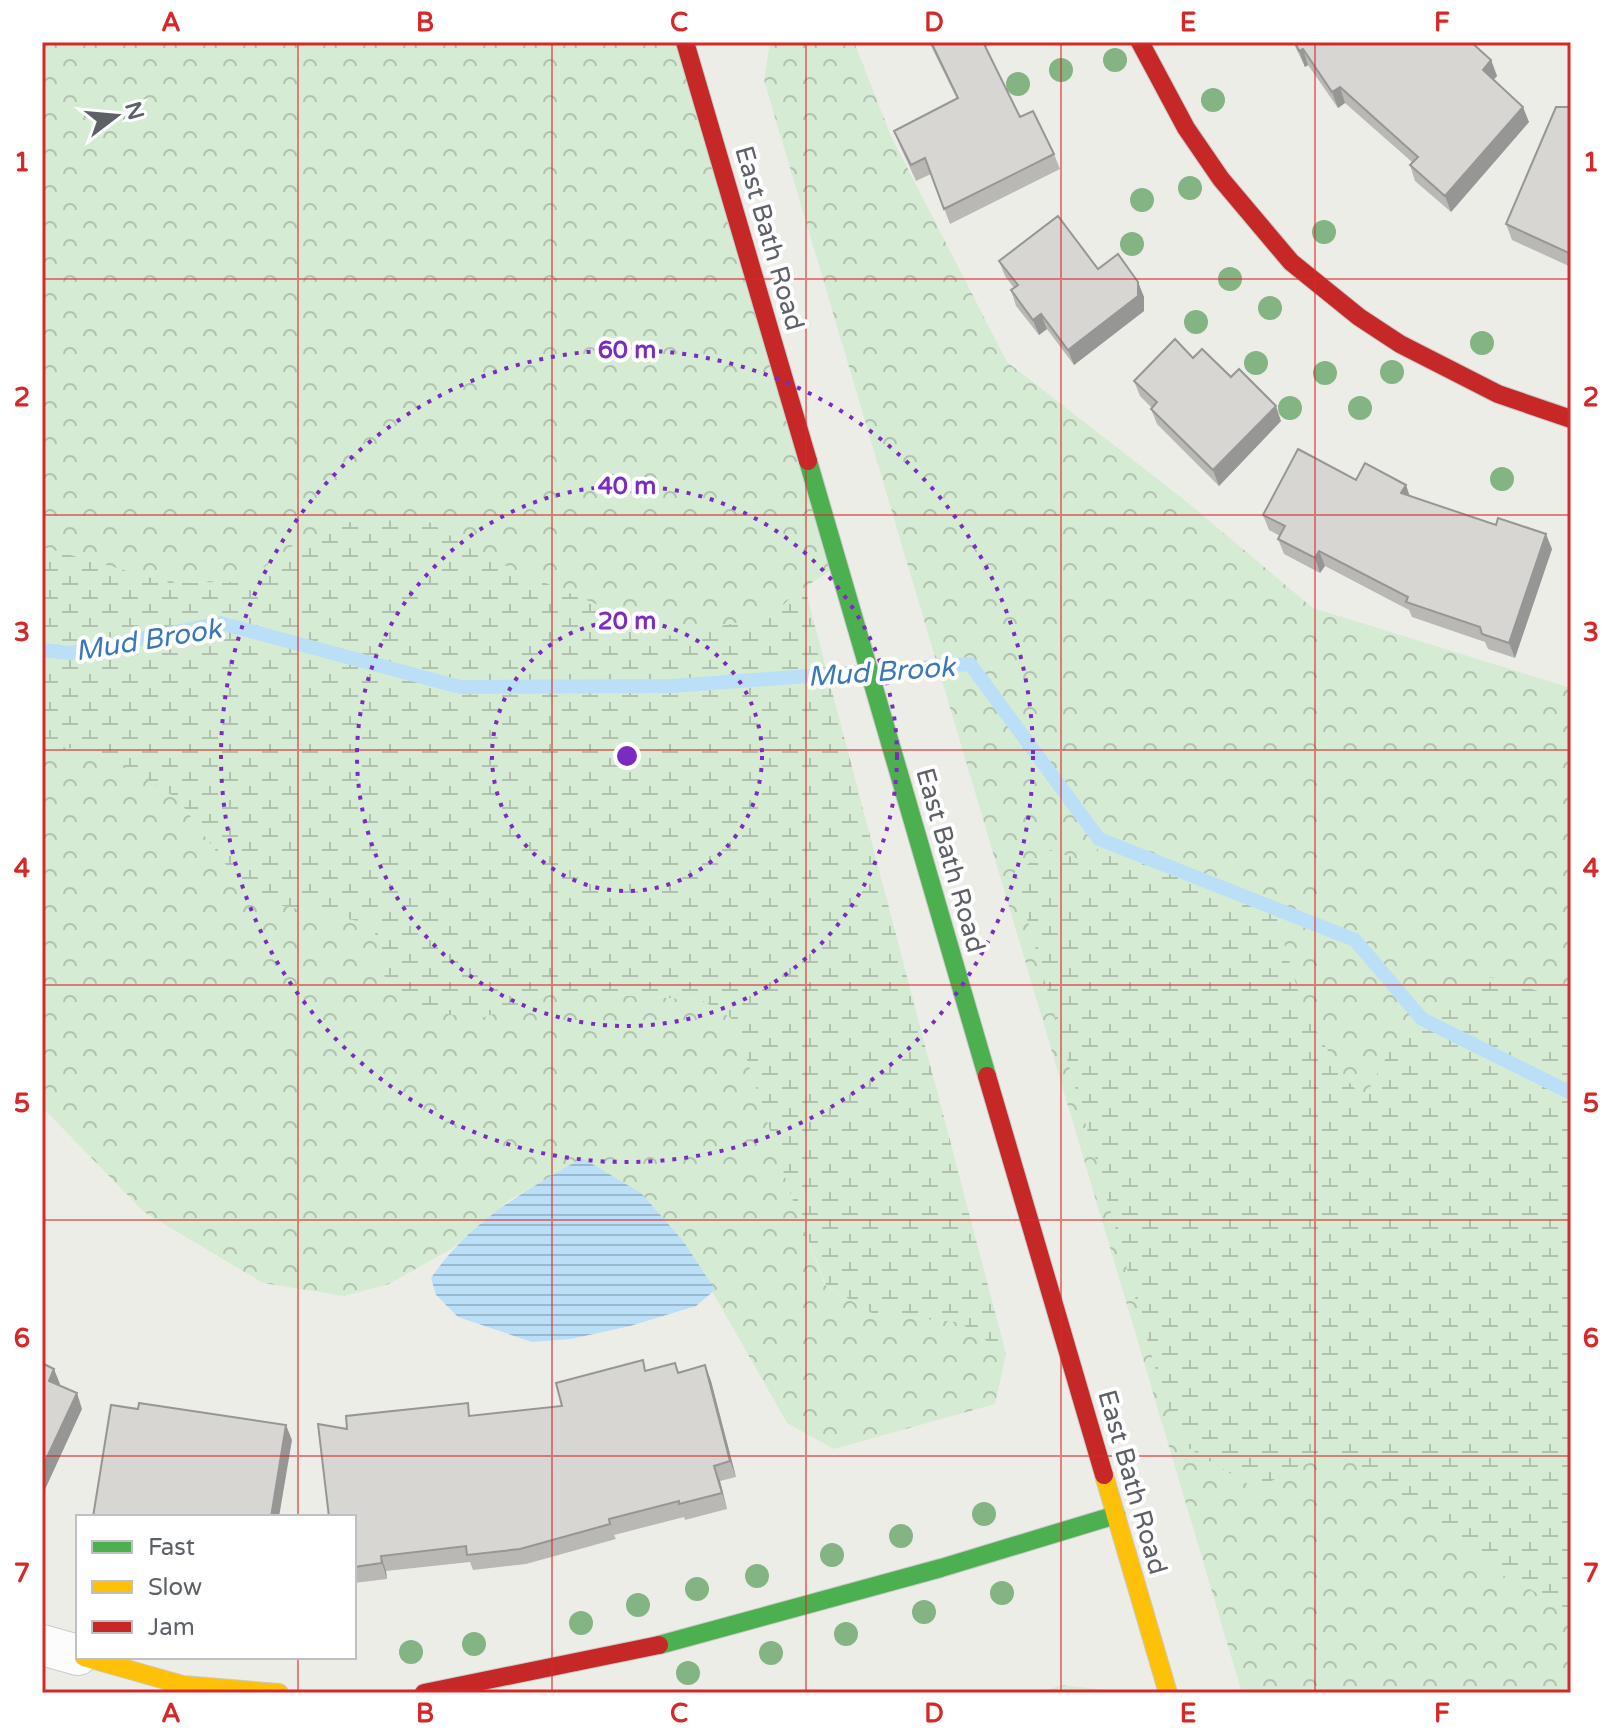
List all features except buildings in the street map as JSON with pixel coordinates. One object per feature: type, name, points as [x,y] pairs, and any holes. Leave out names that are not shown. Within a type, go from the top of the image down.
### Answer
[{"type":"street","name":"East Bath Road","points":[[685,42],[1168,1693]]},
{"type":"street","points":[[1140,42],[1193,138],[1221,179],[1291,262],[1359,317],[1413,351],[1498,394],[1571,419]]},
{"type":"street","points":[[424,1693],[684,1640],[1116,1515]]},
{"type":"street","points":[[42,1645],[76,1654]]},
{"type":"street","points":[[91,1659],[183,1685],[279,1693]]},
{"type":"green space","points":[[42,42],[685,42],[838,565],[791,597],[774,616],[661,637],[600,606],[482,556],[426,520],[291,547],[245,582],[169,583],[42,547]]},
{"type":"green space","points":[[770,42],[854,42],[891,136],[1007,362],[1182,498],[1313,608],[1571,688],[1571,1693],[1242,1693],[764,80]]},
{"type":"green space","points":[[426,520],[482,556],[600,606],[661,637],[774,616],[791,597],[805,588],[1006,1354],[959,1322],[875,1315],[826,1285],[793,1201],[734,1020],[702,1000],[570,992],[542,996],[479,1019],[422,1010],[386,983],[373,924],[263,902],[245,891],[178,799],[106,755],[42,743],[42,547],[169,583],[245,582],[291,547],[353,521]]},
{"type":"green space","points":[[42,743],[106,755],[178,799],[245,891],[263,902],[374,924],[386,983],[479,1019],[542,996],[570,992],[702,1000],[735,1020],[793,1201],[825,1285],[875,1315],[959,1322],[1006,1354],[995,1404],[834,1449],[787,1423],[684,1242],[582,1159],[511,1199],[451,1249],[389,1284],[344,1296],[263,1283],[144,1212],[42,1107]]},
{"type":"green space","points":[[1099,839],[1274,909],[1303,1008],[1342,1075],[1364,1098],[1399,1034],[1485,976],[1571,1000],[1571,1611],[1489,1568],[1444,1528],[1386,1491],[1344,1454],[1302,1465],[1256,1489],[1182,1444],[1159,1381],[1014,873],[1050,850],[1094,864]]},
{"type":"green space","points":[[1061,1685],[1098,1689],[1099,1693],[1039,1693]]},
{"type":"water","points":[[582,1158],[641,1193],[684,1242],[715,1290],[696,1306],[630,1326],[571,1339],[532,1342],[458,1317],[436,1295],[431,1278],[446,1258],[499,1209]]},
{"type":"waterway","name":"Mud Brook","points":[[42,650],[71,653],[220,623],[460,687],[673,686],[970,664],[1099,839],[1355,940],[1422,1019],[1571,1093]]},
{"type":"traffic: fast","points":[[808,461],[987,1076]]},
{"type":"traffic: fast","points":[[659,1645],[941,1568],[1116,1515]]},
{"type":"traffic: slow","points":[[1104,1475],[1168,1693]]},
{"type":"traffic: slow","points":[[91,1659],[183,1685],[279,1693]]},
{"type":"traffic: jam","points":[[685,42],[808,461]]},
{"type":"traffic: jam","points":[[1140,42],[1186,128],[1221,179],[1291,262],[1359,317],[1400,344],[1498,394],[1571,419]]},
{"type":"traffic: jam","points":[[987,1076],[1104,1475]]},
{"type":"traffic: jam","points":[[424,1693],[659,1645]]}]
